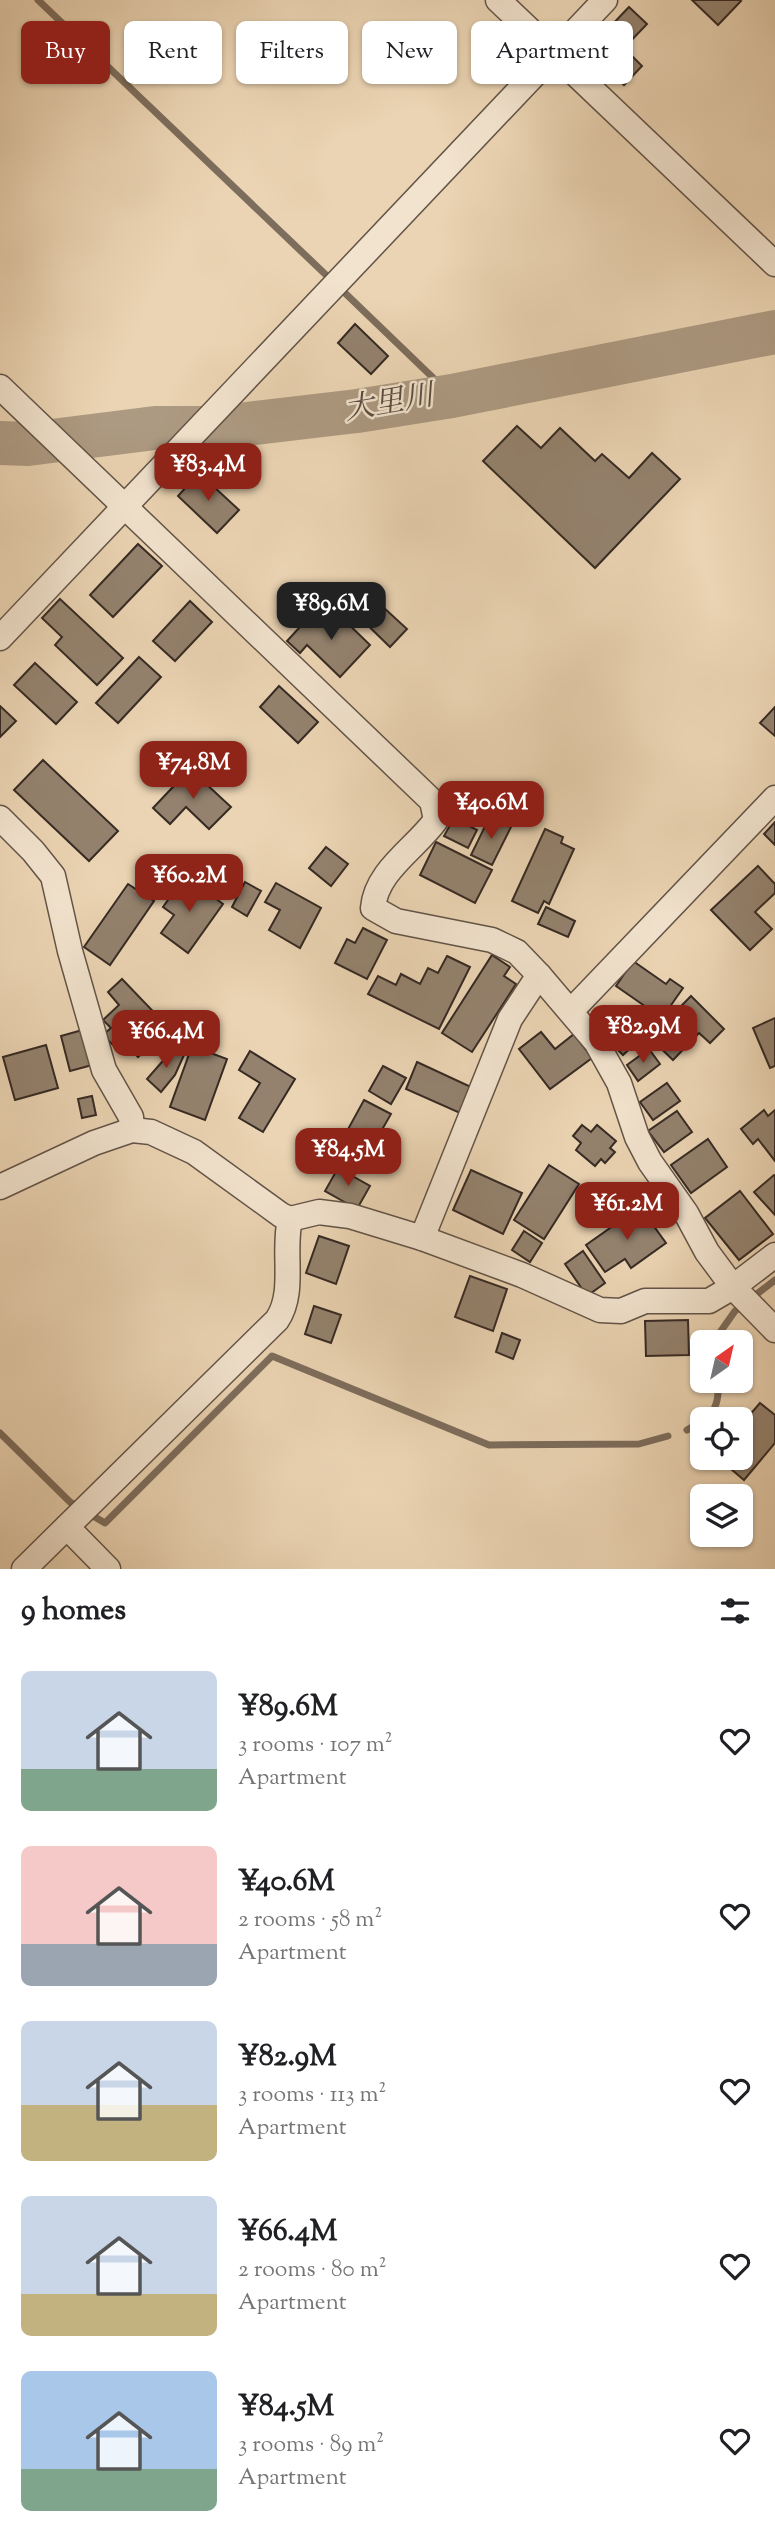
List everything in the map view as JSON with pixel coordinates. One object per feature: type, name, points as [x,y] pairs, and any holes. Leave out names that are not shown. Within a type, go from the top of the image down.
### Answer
[{"type":"street","points":[[498,0],[520,21]]},
{"type":"street","points":[[585,21],[605,0]]},
{"type":"street","points":[[0,638],[526,84]]},
{"type":"street","points":[[586,84],[775,264]]},
{"type":"street","points":[[0,387],[432,802],[436,820],[381,880],[374,894],[373,908],[396,921],[492,940],[517,952],[539,975],[572,1010],[596,1042],[620,1083],[637,1137],[650,1163],[686,1213],[707,1252],[743,1297],[775,1330]]},
{"type":"street","points":[[572,1010],[775,798]]},
{"type":"street","points":[[0,818],[33,851],[53,876],[70,951],[104,1069],[131,1117],[132,1130]]},
{"type":"street","points":[[422,1238],[510,1019],[539,975]]},
{"type":"street","points":[[0,1187],[94,1143],[132,1130],[151,1132],[194,1152],[290,1219],[319,1212],[350,1216],[422,1238],[522,1275],[600,1310],[621,1311],[645,1301],[709,1301],[743,1297],[775,1255]]},
{"type":"street","points":[[24,1569],[277,1320],[286,1307],[287,1234],[290,1219]]},
{"type":"street","points":[[78,1516],[108,1569]]},
{"type":"building","points":[[692,0],[739,0],[741,1],[718,25]]},
{"type":"building","points":[[629,7],[647,24],[633,39],[633,21],[616,21]]},
{"type":"building","points":[[633,57],[642,66],[633,76]]},
{"type":"building","points":[[355,324],[388,356],[371,374],[338,343]]},
{"type":"building","points":[[517,426],[541,448],[560,428],[595,461],[602,454],[629,478],[652,453],[680,479],[595,568],[483,461]]},
{"type":"building","points":[[199,473],[239,510],[217,533],[178,496]]},
{"type":"building","points":[[138,544],[162,566],[113,617],[90,595]]},
{"type":"building","points":[[371,596],[407,629],[390,647],[355,613]]},
{"type":"building","points":[[60,599],[123,658],[97,685],[55,645],[62,637],[42,618]]},
{"type":"building","points":[[190,601],[212,622],[175,661],[153,641]]},
{"type":"building","points":[[337,613],[370,645],[340,677],[307,645],[300,653],[287,641],[312,614],[325,627]]},
{"type":"building","points":[[139,657],[161,677],[118,723],[96,703]]},
{"type":"building","points":[[35,663],[77,702],[56,724],[14,685]]},
{"type":"building","points":[[279,686],[318,722],[298,743],[260,707]]},
{"type":"building","points":[[0,706],[16,721],[0,737]]},
{"type":"building","points":[[775,707],[775,736],[760,723]]},
{"type":"building","points":[[43,760],[118,831],[89,861],[14,790]]},
{"type":"building","points":[[190,769],[231,807],[209,829],[186,807],[170,824],[153,808]]},
{"type":"building","points":[[490,816],[511,827],[492,865],[471,855]]},
{"type":"building","points":[[454,818],[477,830],[468,848],[444,836]]},
{"type":"building","points":[[775,822],[775,845],[764,834]]},
{"type":"building","points":[[545,829],[563,837],[561,843],[574,849],[549,904],[544,901],[538,913],[512,901]]},
{"type":"building","points":[[436,842],[492,870],[475,903],[420,875]]},
{"type":"building","points":[[326,847],[348,864],[331,886],[309,868]]},
{"type":"building","points":[[758,866],[775,884],[775,893],[755,912],[772,929],[750,950],[711,910]]},
{"type":"building","points":[[185,876],[223,904],[188,953],[161,933],[174,915],[163,907]]},
{"type":"building","points":[[245,882],[261,891],[247,916],[232,907]]},
{"type":"building","points":[[276,883],[321,908],[300,948],[269,930],[280,910],[265,902]]},
{"type":"building","points":[[128,884],[154,901],[110,965],[84,947]]},
{"type":"building","points":[[546,907],[575,921],[568,937],[538,924]]},
{"type":"building","points":[[363,928],[387,940],[367,979],[335,963],[347,939],[355,943]]},
{"type":"building","points":[[492,955],[510,967],[504,976],[516,984],[472,1052],[442,1033]]},
{"type":"building","points":[[447,956],[470,967],[439,1029],[368,994],[378,976],[396,985],[401,974],[420,984],[428,968],[438,973]]},
{"type":"building","points":[[633,961],[666,984],[670,979],[683,988],[662,1018],[616,986]]},
{"type":"building","points":[[122,979],[169,1028],[138,1057],[126,1044],[119,1051],[103,1035],[111,1028],[103,1020],[119,1005],[108,992]]},
{"type":"building","points":[[691,996],[724,1029],[710,1043],[699,1033],[673,1060],[650,1038]]},
{"type":"building","points":[[632,1017],[647,1033],[623,1055],[608,1040]]},
{"type":"building","points":[[775,1018],[775,1066],[770,1068],[753,1028]]},
{"type":"building","points":[[86,1029],[96,1064],[70,1071],[61,1036]]},
{"type":"building","points":[[541,1032],[555,1049],[574,1034],[592,1058],[550,1089],[519,1049]]},
{"type":"building","points":[[46,1045],[58,1088],[15,1100],[3,1057]]},
{"type":"building","points":[[192,1046],[227,1059],[205,1120],[170,1107]]},
{"type":"building","points":[[175,1047],[184,1055],[175,1075],[161,1092],[147,1079]]},
{"type":"building","points":[[649,1049],[660,1064],[638,1081],[627,1065]]},
{"type":"building","points":[[250,1051],[295,1079],[263,1132],[239,1118],[260,1083],[239,1070]]},
{"type":"building","points":[[417,1062],[471,1087],[460,1113],[406,1089]]},
{"type":"building","points":[[383,1066],[406,1078],[391,1104],[369,1091]]},
{"type":"building","points":[[667,1083],[680,1101],[653,1120],[640,1102]]},
{"type":"building","points":[[92,1096],[96,1115],[82,1118],[78,1099]]},
{"type":"building","points":[[364,1100],[391,1114],[359,1170],[326,1151],[339,1129],[346,1133]]},
{"type":"building","points":[[764,1110],[768,1116],[775,1110],[775,1161],[758,1139],[753,1144],[741,1129]]},
{"type":"building","points":[[677,1111],[692,1132],[664,1152],[648,1131]]},
{"type":"building","points":[[582,1125],[591,1132],[597,1125],[616,1141],[610,1148],[615,1152],[605,1163],[601,1159],[595,1166],[576,1150],[581,1143],[573,1136]]},
{"type":"building","points":[[708,1139],[727,1167],[691,1193],[671,1165]]},
{"type":"building","points":[[549,1165],[579,1184],[544,1239],[514,1220]]},
{"type":"building","points":[[338,1168],[370,1186],[357,1209],[325,1191]]},
{"type":"building","points":[[471,1170],[522,1193],[503,1234],[453,1210]]},
{"type":"building","points":[[775,1176],[775,1215],[754,1192]]},
{"type":"building","points":[[740,1191],[773,1234],[739,1260],[705,1218]]},
{"type":"building","points":[[640,1207],[666,1243],[631,1268],[625,1259],[605,1272],[586,1245]]},
{"type":"building","points":[[524,1231],[542,1243],[530,1262],[512,1250]]},
{"type":"building","points":[[319,1236],[349,1246],[336,1284],[306,1273]]},
{"type":"building","points":[[583,1251],[605,1283],[587,1296],[565,1264]]},
{"type":"building","points":[[470,1276],[507,1289],[493,1331],[455,1317]]},
{"type":"building","points":[[314,1306],[341,1315],[331,1343],[305,1334]]},
{"type":"building","points":[[688,1320],[689,1355],[646,1356],[645,1321]]},
{"type":"building","points":[[502,1333],[520,1340],[513,1359],[496,1352]]},
{"type":"building","points":[[760,1403],[775,1415],[775,1443],[753,1469],[753,1411]]},
{"type":"building","points":[[732,1470],[752,1470],[744,1480]]},
{"type":"waterway","points":[[38,0],[325,274]]},
{"type":"waterway","points":[[346,294],[452,396]]},
{"type":"waterway","name":"大里川","points":[[0,443],[28,444],[155,428],[213,428],[357,411],[452,396],[775,332]]},
{"type":"waterway","points":[[722,1330],[735,1311],[775,1280]]},
{"type":"waterway","points":[[88,1513],[105,1523],[272,1356],[489,1445],[639,1444],[668,1436]]},
{"type":"waterway","points":[[715,1407],[718,1393]]},
{"type":"waterway","points":[[0,1433],[78,1507]]}]
